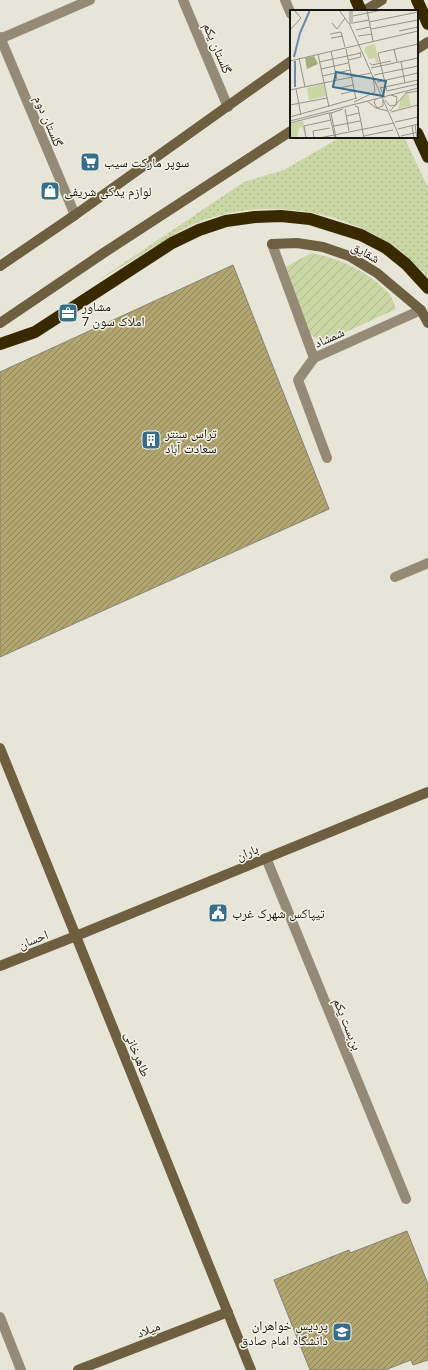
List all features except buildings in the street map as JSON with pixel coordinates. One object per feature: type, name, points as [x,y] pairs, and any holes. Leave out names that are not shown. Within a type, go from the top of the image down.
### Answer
[{"type":"highway","points":[[356,0],[362,10]]},
{"type":"highway","points":[[417,0],[428,24]]},
{"type":"highway","points":[[418,135],[428,157]]},
{"type":"highway","points":[[0,344],[36,332],[172,243],[199,230],[219,224],[255,217],[281,216],[310,219],[361,235],[386,248],[406,264],[428,288]]},
{"type":"street","points":[[0,38],[90,0]]},
{"type":"street","name":"گلستان یکم","points":[[183,0],[228,107]]},
{"type":"street","points":[[285,0],[290,12]]},
{"type":"street","points":[[365,10],[382,0]]},
{"type":"street","name":"گلستان دوم","points":[[0,38],[75,215]]},
{"type":"street","points":[[418,48],[428,42]]},
{"type":"street","points":[[0,266],[75,215],[290,62]]},
{"type":"street","points":[[0,323],[102,254],[290,132]]},
{"type":"street","name":"شقایق","points":[[272,244],[297,243],[323,247],[349,256],[377,273],[421,310],[428,323]]},
{"type":"street","name":"شمشاد","points":[[272,244],[314,358],[421,310]]},
{"type":"street","points":[[314,358],[298,380],[327,458]]},
{"type":"street","points":[[395,577],[428,563]]},
{"type":"street","name":"طاهرخانی","points":[[0,748],[251,1370]]},
{"type":"street","name":"باران","points":[[76,936],[428,792]]},
{"type":"street","name":"بن‌بست یکم","points":[[266,858],[406,1199]]},
{"type":"street","name":"احسان","points":[[0,966],[76,936]]},
{"type":"street","name":"میلاد","points":[[78,1370],[228,1312]]},
{"type":"street","points":[[0,1317],[21,1370]]},
{"type":"green space","points":[[339,138],[404,138],[428,188],[428,277],[402,252],[388,242],[351,224],[328,216],[304,211],[256,209],[231,212],[185,228],[94,283],[244,182],[284,170]]},
{"type":"green space","points":[[311,253],[331,258],[351,266],[369,276],[389,294],[396,309],[333,338],[321,339],[314,337],[310,333],[303,316],[286,267]]},
{"type":"place","name":"سوپر مارکت سیب","points":[[90,162]]},
{"type":"place","name":"لوازم یدکی شریفی","points":[[50,191]]},
{"type":"place","name":"مشاور املاک سون 7","points":[[68,313]]},
{"type":"place","name":"تراس سنتر سعادت آباد","points":[[151,440]]},
{"type":"place","name":"تیپاکس شهرک غرب","points":[[218,913]]},
{"type":"place","name":"پردیس خواهران دانشگاه امام صادق","points":[[342,1332]]}]
